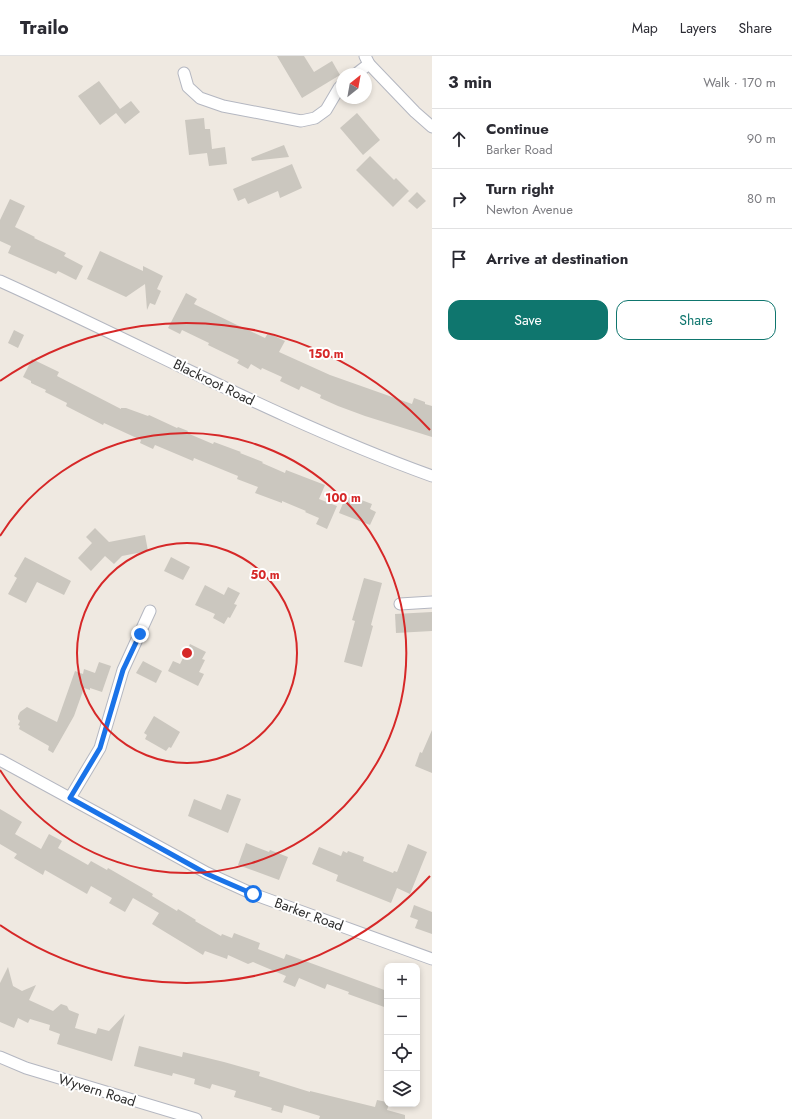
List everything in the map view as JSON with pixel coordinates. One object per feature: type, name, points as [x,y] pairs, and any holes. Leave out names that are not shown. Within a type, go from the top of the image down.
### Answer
[{"type":"street","points":[[361,68],[367,60],[415,112],[432,127]]},
{"type":"street","points":[[184,73],[188,87],[200,98],[223,106],[301,121],[315,118],[326,110],[336,92]]},
{"type":"street","name":"Blackroot Road","points":[[0,281],[266,407],[385,458],[432,476]]},
{"type":"street","points":[[400,604],[432,602]]},
{"type":"street","points":[[70,798],[100,748],[123,670],[150,611]]},
{"type":"street","name":"Barker Road","points":[[0,760],[207,874],[253,894],[432,959]]},
{"type":"street","name":"Wyvern Road","points":[[0,1057],[26,1068],[196,1119]]},
{"type":"building","points":[[277,56],[304,56],[314,72],[332,61],[336,68],[336,77],[302,98]]},
{"type":"building","points":[[99,81],[120,109],[131,101],[140,112],[125,124],[116,113],[100,125],[78,96]]},
{"type":"building","points":[[357,113],[380,140],[363,155],[340,128]]},
{"type":"building","points":[[204,118],[205,129],[210,129],[212,149],[225,147],[227,164],[209,166],[207,153],[189,155],[185,120]]},
{"type":"building","points":[[284,145],[289,157],[252,161],[251,158]]},
{"type":"building","points":[[370,156],[394,180],[396,178],[409,191],[393,207],[356,170]]},
{"type":"building","points":[[292,164],[302,188],[280,198],[278,191],[248,204],[245,198],[238,201],[233,189]]},
{"type":"building","points":[[417,192],[426,201],[417,209],[408,201]]},
{"type":"building","points":[[10,199],[25,206],[15,227],[66,253],[64,256],[83,266],[76,280],[58,271],[56,274],[8,253],[11,246],[0,241],[0,220]]},
{"type":"building","points":[[100,251],[143,271],[143,266],[163,276],[157,289],[161,291],[155,305],[150,303],[147,310],[145,284],[126,297],[87,279]]},
{"type":"building","points":[[186,293],[197,299],[194,304],[235,324],[265,338],[268,333],[285,341],[279,352],[330,375],[412,404],[414,398],[432,406],[432,437],[338,406],[320,398],[321,395],[301,386],[299,390],[280,381],[282,377],[262,368],[261,370],[251,364],[248,369],[237,363],[239,360],[208,345],[209,343],[182,330],[180,334],[168,328]]},
{"type":"building","points":[[14,330],[24,335],[18,348],[8,343]]},
{"type":"building","points":[[32,359],[59,372],[57,376],[121,409],[126,408],[148,416],[149,415],[177,428],[178,427],[188,431],[187,433],[213,444],[214,442],[241,452],[240,453],[285,473],[286,470],[325,485],[319,499],[337,506],[327,529],[316,524],[319,518],[305,512],[306,511],[282,501],[282,503],[255,493],[258,487],[237,479],[238,476],[194,458],[193,461],[155,445],[153,449],[140,443],[141,440],[104,423],[103,425],[66,406],[67,403],[45,392],[46,390],[31,383],[31,381],[23,377]]},
{"type":"building","points":[[346,496],[372,504],[370,509],[376,512],[370,525],[339,513]]},
{"type":"building","points":[[95,528],[109,542],[145,535],[148,551],[122,556],[114,564],[105,556],[91,571],[78,558],[92,543],[86,537]]},
{"type":"building","points":[[25,557],[71,581],[64,595],[37,582],[26,603],[8,594],[17,578],[14,576]]},
{"type":"building","points":[[171,557],[190,567],[183,580],[164,571]]},
{"type":"building","points":[[364,578],[382,583],[371,625],[373,626],[362,667],[344,662],[355,621],[352,620]]},
{"type":"building","points":[[205,585],[224,595],[228,587],[240,593],[234,604],[237,605],[230,618],[228,617],[224,624],[213,618],[215,614],[195,605]]},
{"type":"building","points":[[432,612],[432,631],[396,633],[395,614]]},
{"type":"building","points":[[190,644],[206,652],[202,659],[205,660],[199,672],[204,674],[198,686],[168,671],[173,661],[180,664]]},
{"type":"building","points":[[143,661],[162,671],[156,683],[136,673]]},
{"type":"building","points":[[99,662],[111,666],[102,692],[90,688],[90,690],[84,688],[74,716],[53,753],[48,750],[49,746],[19,729],[20,726],[18,725],[20,721],[18,716],[20,712],[27,707],[57,722],[75,671],[83,674],[84,669],[95,673]]},
{"type":"building","points":[[154,716],[180,732],[171,748],[169,747],[166,751],[145,739],[147,735],[144,733]]},
{"type":"building","points":[[432,730],[432,773],[415,766],[420,752],[422,753]]},
{"type":"building","points":[[227,794],[241,799],[228,833],[188,816],[194,799],[221,810]]},
{"type":"building","points":[[0,809],[22,822],[15,834],[41,849],[49,834],[62,841],[58,848],[88,865],[91,861],[107,870],[108,868],[153,894],[152,896],[177,911],[178,909],[221,936],[222,934],[232,938],[234,933],[260,943],[258,949],[284,959],[286,954],[384,990],[384,1007],[348,994],[349,992],[327,984],[325,989],[299,978],[295,987],[283,982],[286,976],[253,962],[248,964],[228,955],[227,959],[205,951],[203,955],[152,924],[159,913],[133,898],[125,912],[109,903],[112,898],[91,886],[87,894],[45,870],[43,875],[14,858],[17,854],[0,844]]},
{"type":"building","points":[[246,843],[269,852],[270,850],[288,857],[279,880],[238,865]]},
{"type":"building","points":[[408,844],[427,852],[410,894],[397,888],[391,903],[336,881],[338,875],[312,864],[319,847],[341,856],[343,851],[347,853],[348,851],[364,857],[363,861],[393,873],[394,871],[397,872]]},
{"type":"building","points":[[414,905],[432,912],[432,934],[415,928],[418,920],[410,917]]},
{"type":"building","points":[[8,967],[13,986],[22,991],[36,985],[29,1000],[53,1011],[61,1004],[67,1006],[69,1010],[79,1014],[75,1028],[96,1034],[98,1028],[109,1031],[125,1014],[112,1061],[57,1044],[60,1034],[49,1030],[50,1025],[30,1019],[28,1023],[18,1018],[14,1028],[0,1022],[0,983]]},
{"type":"building","points":[[139,1046],[182,1057],[183,1052],[260,1072],[259,1076],[310,1092],[375,1107],[377,1100],[384,1101],[384,1107],[388,1107],[387,1110],[405,1115],[405,1119],[319,1119],[320,1116],[284,1105],[282,1113],[271,1110],[272,1108],[234,1097],[236,1091],[212,1084],[210,1089],[194,1084],[195,1079],[173,1073],[172,1076],[134,1066]]},
{"type":"route","points":[[140,634],[123,670],[100,748],[70,798],[207,874],[253,894]]}]
